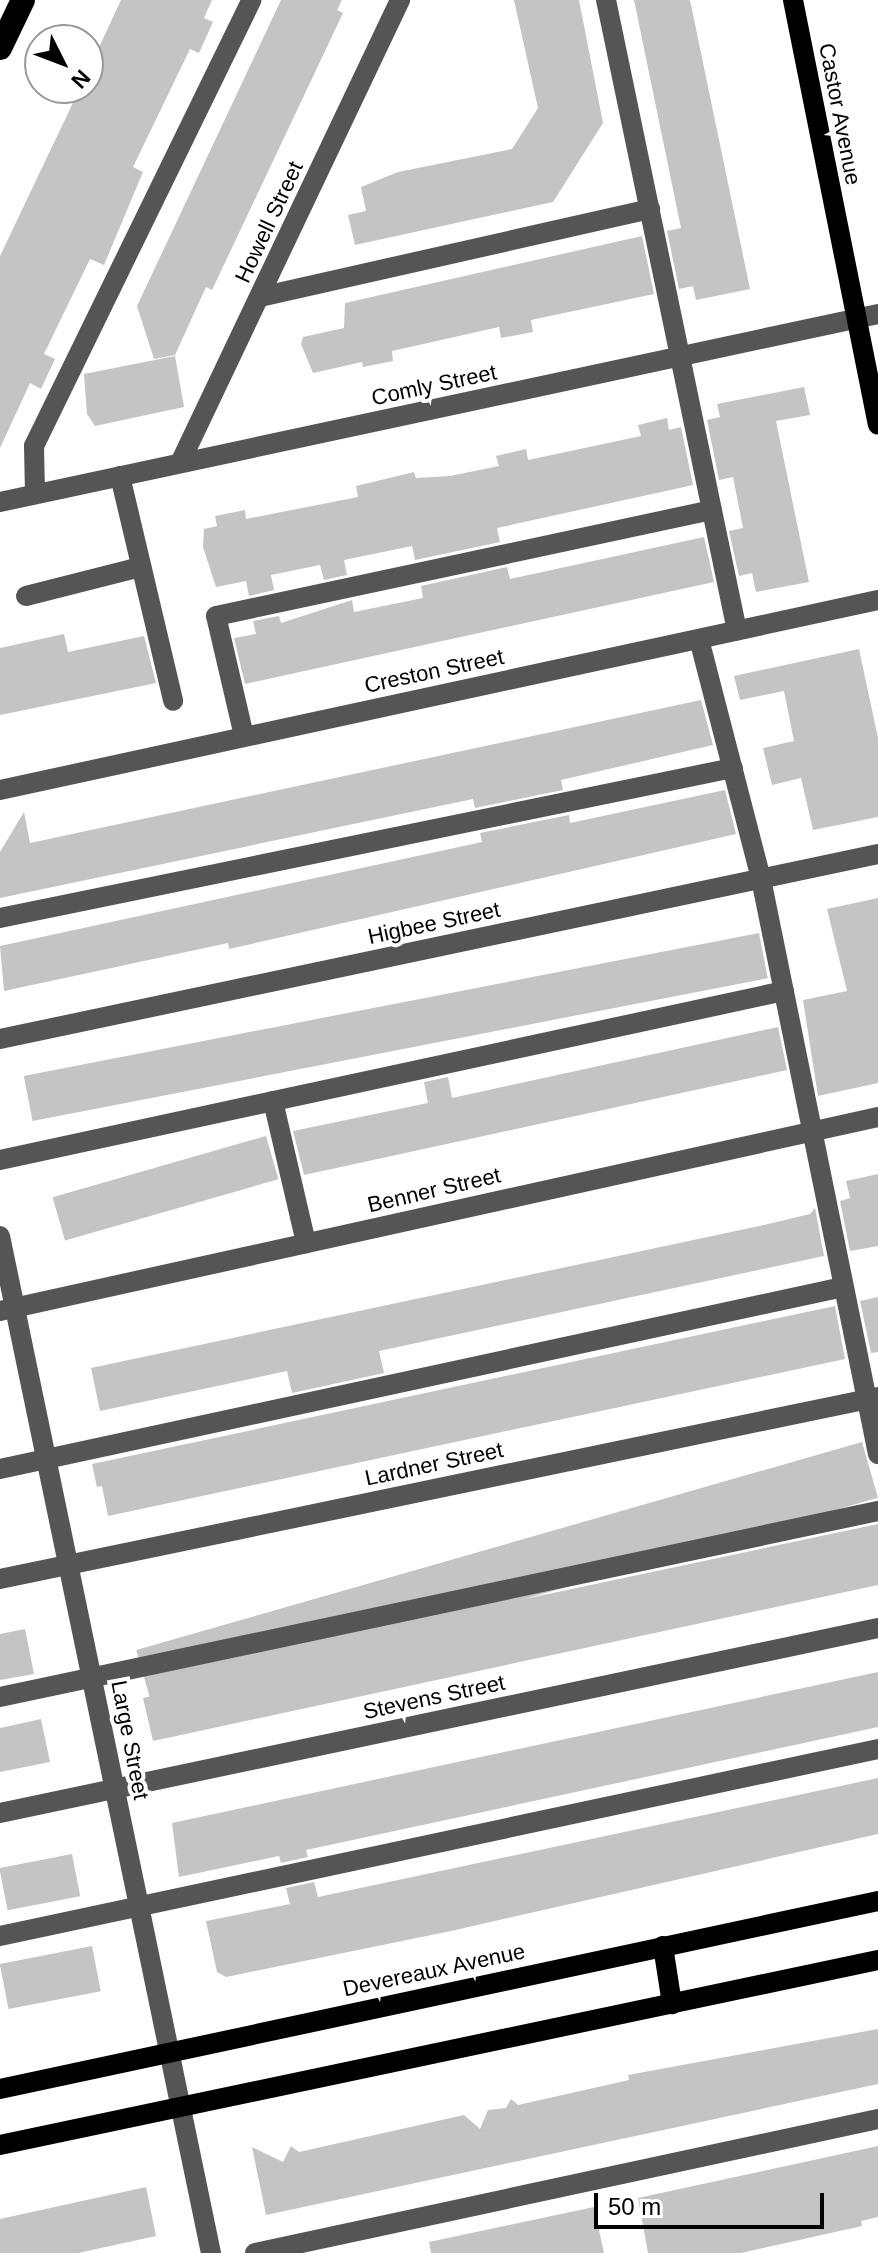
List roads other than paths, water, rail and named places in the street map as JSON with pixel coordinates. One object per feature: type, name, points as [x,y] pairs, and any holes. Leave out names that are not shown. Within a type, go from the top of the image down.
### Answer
[{"type":"highway","points":[[0,48],[23,0]]},
{"type":"main road","name":"Castor Avenue","points":[[793,0],[878,425]]},
{"type":"main road","name":"Devereaux Avenue","points":[[0,2089],[167,2050],[878,1901]]},
{"type":"main road","points":[[663,1946],[672,2004]]},
{"type":"main road","points":[[0,2145],[878,1960]]},
{"type":"street","points":[[35,494],[34,446],[252,0]]},
{"type":"street","name":"Howell Street","points":[[180,463],[400,0]]},
{"type":"street","points":[[606,0],[737,631]]},
{"type":"street","points":[[260,297],[650,209]]},
{"type":"street","name":"Comly Street","points":[[0,502],[878,314]]},
{"type":"street","points":[[120,476],[173,701]]},
{"type":"street","points":[[244,736],[216,616],[712,510]]},
{"type":"street","points":[[26,596],[141,567]]},
{"type":"street","name":"Creston Street","points":[[0,790],[878,600]]},
{"type":"street","points":[[699,639],[761,879],[843,1287],[872,1399],[878,1454]]},
{"type":"street","points":[[0,918],[733,768]]},
{"type":"street","name":"Higbee Street","points":[[0,1039],[878,854]]},
{"type":"street","points":[[0,1160],[784,991]]},
{"type":"street","points":[[273,1101],[306,1243]]},
{"type":"street","name":"Benner Street","points":[[8,1309],[878,1117]]},
{"type":"street","name":"Large Street","points":[[0,1236],[8,1309],[93,1676],[207,2252]]},
{"type":"street","points":[[0,1469],[843,1287]]},
{"type":"street","name":"Lardner Street","points":[[0,1579],[872,1399]]},
{"type":"street","points":[[0,1697],[878,1511]]},
{"type":"street","name":"Stevens Street","points":[[0,1813],[878,1628]]},
{"type":"street","points":[[0,1936],[878,1749]]},
{"type":"street","points":[[255,2253],[878,2119]]}]
